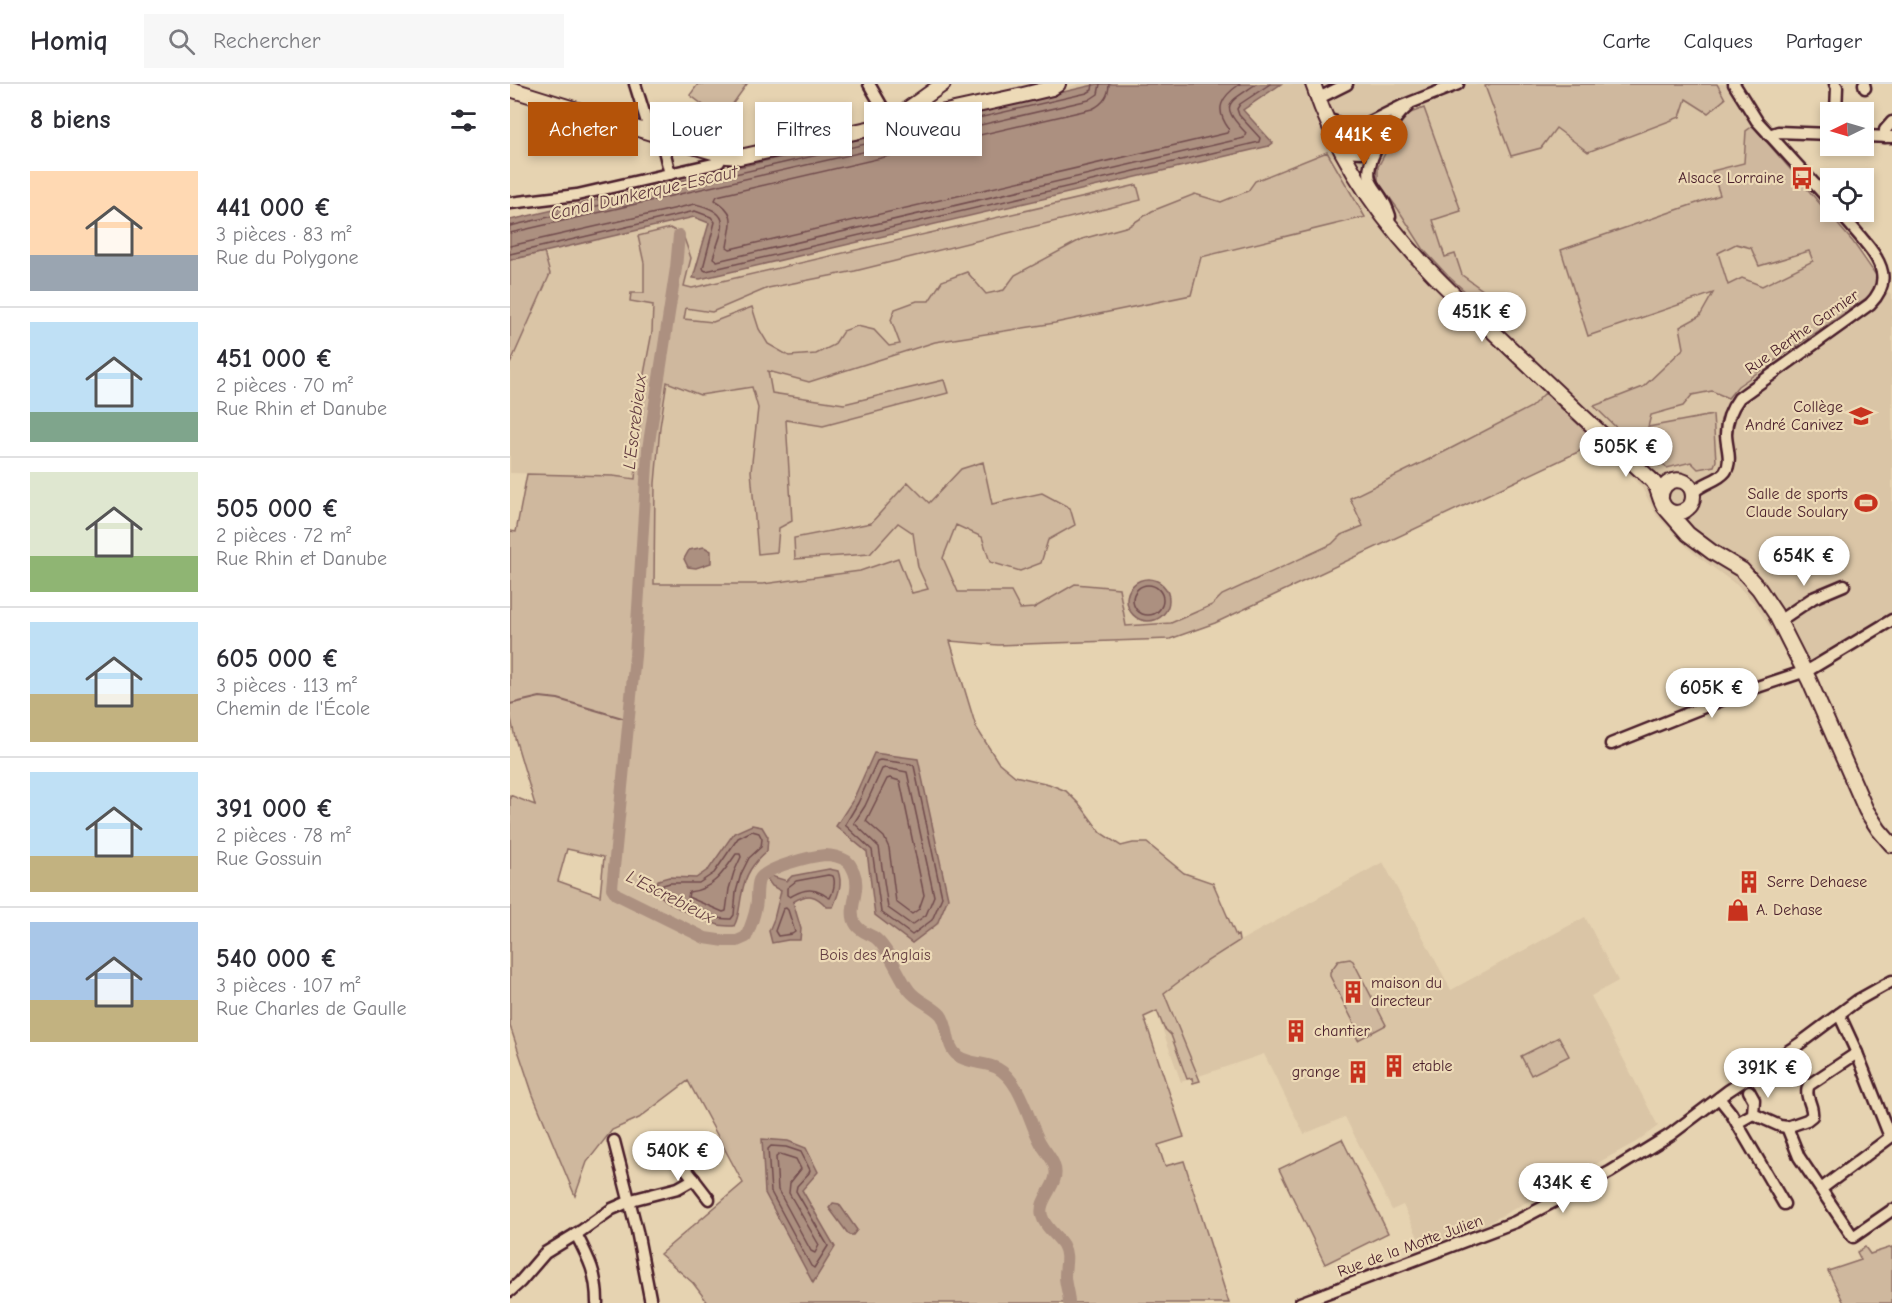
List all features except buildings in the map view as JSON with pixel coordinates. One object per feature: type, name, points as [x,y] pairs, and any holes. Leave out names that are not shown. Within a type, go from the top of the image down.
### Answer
[{"type":"main road","points":[[918,102],[943,84]]},
{"type":"main road","points":[[982,104],[1052,88],[1058,84]]},
{"type":"main road","points":[[1664,505],[1677,513],[1686,510],[1692,503],[1693,494],[1688,485],[1655,476],[1432,266],[1369,188],[1345,149],[1313,84],[1322,97],[1333,121],[1345,149],[1360,183],[1383,216],[1428,269],[1611,444],[1652,480],[1664,505],[1685,531],[1746,574],[1760,589],[1805,671],[1863,805],[1876,826],[1892,845]]},
{"type":"main road","points":[[510,89],[650,132]]},
{"type":"main road","points":[[733,156],[743,157],[864,130]]},
{"type":"main road","points":[[1664,505],[1662,489],[1675,481]]},
{"type":"main road","points":[[1686,510],[1686,524],[1698,541]]},
{"type":"street","points":[[634,84],[650,132]]},
{"type":"street","points":[[869,84],[879,102]]},
{"type":"street","points":[[1322,97],[1347,84]]},
{"type":"street","points":[[1379,144],[1365,151],[1345,149],[1349,135],[1362,126],[1458,84]]},
{"type":"street","points":[[1735,84],[1754,116],[1769,135],[1820,190]]},
{"type":"street","points":[[1837,102],[1838,85]]},
{"type":"street","points":[[1390,216],[1369,177],[1371,160],[1397,118],[1415,101]]},
{"type":"street","points":[[1333,121],[1345,126],[1362,126]]},
{"type":"street","points":[[1888,137],[1885,130],[1892,122]]},
{"type":"street","points":[[1769,135],[1781,132],[1820,134]]},
{"type":"street","points":[[666,156],[670,174]]},
{"type":"street","points":[[510,203],[577,195],[716,164],[722,156]]},
{"type":"street","name":"Rue Berthe Garnier","points":[[1693,494],[1699,487],[1721,475],[1727,467],[1729,460],[1726,433],[1728,421],[1739,398],[1873,302],[1882,290],[1888,275],[1880,260],[1848,222]]},
{"type":"street","points":[[1675,481],[1710,480]]},
{"type":"street","points":[[1779,621],[1813,598],[1844,585]]},
{"type":"street","points":[[1611,744],[1739,693],[1805,671],[1892,620]]},
{"type":"street","name":"Rue de la Motte Julien","points":[[1299,1303],[1525,1218],[1645,1152],[1858,1000],[1891,986]]},
{"type":"street","points":[[1821,1189],[1891,1136],[1839,1014]]},
{"type":"street","points":[[1753,1114],[1787,1127],[1807,1120],[1812,1116],[1806,1093],[1809,1085],[1857,1053]]},
{"type":"street","points":[[1749,1091],[1754,1101],[1753,1114]]},
{"type":"street","points":[[1719,1098],[1737,1123],[1784,1204]]},
{"type":"street","points":[[1737,1123],[1753,1114]]},
{"type":"street","points":[[1787,1127],[1797,1154],[1853,1237],[1892,1210]]},
{"type":"street","points":[[614,1141],[651,1303]]},
{"type":"street","points":[[669,1147],[709,1199]]},
{"type":"street","points":[[510,1291],[545,1253],[612,1209],[629,1200],[678,1188],[694,1179]]},
{"type":"street","points":[[576,1234],[593,1267],[597,1303]]},
{"type":"shaded area","points":[[1080,84],[1728,84],[1753,126],[1820,204],[1820,222],[1836,222],[1892,295],[1892,625],[1815,671],[1795,668],[1755,604],[1738,586],[1692,552],[1657,516],[1642,488],[1594,440],[1171,623],[949,640],[653,598],[655,483],[613,476],[510,473],[510,364],[550,274],[538,198],[586,187],[760,156],[852,156],[852,137],[864,135],[864,156],[982,156],[982,111]]},
{"type":"shaded area","points":[[1383,862],[1451,990],[1585,917],[1618,981],[1591,996],[1658,1126],[1636,1142],[1481,1227],[1423,1248],[1403,1205],[1392,1210],[1345,1117],[1304,1134],[1264,1054],[1181,1082],[1149,991]]},
{"type":"green space","points":[[698,84],[747,84],[734,102],[699,102],[690,95]]},
{"type":"green space","points":[[1491,84],[1717,84],[1725,99],[1708,113],[1686,99],[1680,117],[1588,152],[1556,128],[1541,148],[1511,156],[1485,86]]},
{"type":"green space","points":[[1424,108],[1461,211],[1433,220],[1445,257],[1455,254],[1462,275],[1506,307],[1501,315],[1494,317],[1448,276],[1424,250],[1378,182],[1378,167],[1405,115]]},
{"type":"green space","points":[[1753,126],[1820,204],[1820,222],[1836,222],[1878,278],[1872,294],[1738,386],[1728,398],[1712,391],[1692,395],[1683,406],[1651,415],[1648,427],[1713,415],[1716,461],[1714,466],[1698,469],[1691,462],[1667,468],[1634,436],[1625,436],[1594,406],[1643,387],[1684,348],[1680,327],[1700,316],[1713,293],[1588,336],[1561,250],[1720,195],[1712,171],[1744,163],[1746,131]],"holes":[[[1736,244],[1751,248],[1759,266],[1809,251],[1813,261],[1762,286],[1742,278],[1728,285],[1718,253]]]},
{"type":"green space","name":"Bois des Anglais","points":[[1327,152],[1365,217],[1201,257],[1191,295],[1055,323],[935,342],[809,382],[768,371],[772,393],[844,404],[944,380],[948,393],[823,426],[786,420],[792,521],[779,528],[777,552],[758,554],[751,471],[758,408],[752,387],[700,395],[667,382],[655,483],[654,584],[763,584],[860,571],[898,558],[912,593],[928,589],[918,567],[913,533],[898,523],[870,554],[795,559],[794,538],[871,523],[908,482],[929,503],[961,469],[983,462],[992,504],[1042,493],[1070,508],[1075,525],[1048,540],[1041,563],[1020,571],[990,562],[982,537],[956,525],[943,558],[958,592],[1011,592],[1020,609],[1034,608],[1075,584],[1119,588],[1126,626],[1171,623],[1212,605],[1222,595],[1332,544],[1341,535],[1363,526],[1350,498],[1531,407],[1545,393],[1594,439],[1578,452],[1215,623],[1170,639],[998,645],[950,641],[976,727],[998,762],[1015,776],[1049,784],[1066,791],[1081,806],[1101,833],[1121,846],[1147,843],[1184,873],[1213,883],[1236,936],[1238,935],[1239,941],[1201,965],[1164,993],[1200,1081],[1193,1083],[1192,1078],[1187,1079],[1171,1035],[1164,1028],[1157,1011],[1144,1017],[1184,1137],[1158,1145],[1165,1166],[1184,1161],[1229,1303],[708,1303],[693,1283],[660,1254],[743,1183],[688,1081],[639,1118],[612,1130],[587,1162],[575,1196],[533,1095],[510,1026],[510,795],[535,805],[510,714],[510,531],[516,532],[527,474],[613,476],[635,479],[644,374],[652,332],[653,305],[630,301],[631,293],[644,293],[644,263],[638,236],[670,228],[683,235],[691,258],[684,286],[692,288],[1137,185],[1141,200],[855,271],[768,288],[712,312],[686,308],[684,319],[713,322],[752,307],[759,329],[768,344],[789,356],[816,354],[834,345],[843,331],[857,326],[874,330],[889,346],[900,344],[891,320],[895,309],[917,301],[929,301],[942,281],[967,272],[986,294],[1004,290],[1015,275],[1082,239],[1129,226],[1152,211],[1195,194],[1221,202],[1248,191],[1255,181]],"holes":[[[567,849],[604,857],[600,896],[558,881]]]},
{"type":"green space","points":[[544,252],[550,274],[510,364],[510,260]]},
{"type":"green space","points":[[1350,959],[1386,1025],[1358,1040],[1352,1028],[1355,1025],[1330,976],[1330,972],[1338,961]]},
{"type":"green space","points":[[1559,1037],[1569,1056],[1531,1075],[1521,1056]]},
{"type":"green space","points":[[1342,1139],[1388,1233],[1325,1264],[1279,1169]]},
{"type":"green space","points":[[1865,1247],[1870,1254],[1892,1247],[1892,1303],[1844,1303],[1828,1271],[1861,1260],[1857,1252]]},
{"type":"water","name":"Canal Dunkerque-Escaut","points":[[1098,84],[1281,84],[1243,110],[1273,143],[1269,146],[700,279],[693,278],[709,223],[694,217],[510,260],[510,220],[787,156],[852,156],[852,141],[864,138],[864,156],[982,156],[982,111]]},
{"type":"water","points":[[704,547],[711,551],[711,563],[696,568],[688,567],[684,559],[689,550]]},
{"type":"water","points":[[1148,579],[1163,585],[1169,600],[1163,615],[1148,621],[1133,615],[1127,600],[1133,585]]},
{"type":"water","points":[[874,753],[918,759],[948,898],[937,924],[912,943],[875,915],[867,852],[836,826],[853,800]]},
{"type":"water","points":[[752,825],[762,827],[768,837],[767,851],[748,875],[734,926],[719,925],[694,916],[665,900],[655,889],[658,880],[669,877],[696,878],[709,869],[734,833]]},
{"type":"water","points":[[829,869],[838,871],[840,880],[833,907],[827,907],[819,899],[811,896],[793,902],[801,929],[800,940],[772,943],[769,931],[781,891],[772,886],[767,879],[771,876],[787,881],[792,876]]},
{"type":"water","points":[[762,1139],[788,1141],[806,1148],[818,1172],[802,1190],[835,1247],[813,1283],[765,1193]]},
{"type":"water","points":[[833,1203],[839,1204],[857,1230],[853,1235],[849,1235],[829,1208]]},
{"type":"waterway","name":"L'Escrebieux","points":[[679,235],[648,449],[635,656],[612,888],[616,894],[705,938],[737,941],[746,937],[757,904],[759,880],[769,871],[799,860],[825,855],[842,858],[848,862],[856,879],[853,913],[856,925],[879,941],[912,994],[941,1015],[954,1052],[967,1060],[997,1068],[1005,1074],[1018,1091],[1056,1172],[1041,1209],[1046,1224],[1065,1249],[1065,1279],[1069,1303]]},
{"type":"waterway","points":[[510,704],[540,697],[558,699],[629,720]]},
{"type":"place","name":"Alsace Lorraine","points":[[1802,178]]},
{"type":"place","name":"Collège André Canivez","points":[[1861,416]]},
{"type":"place","name":"Salle de sports Claude Soulary","points":[[1866,503]]},
{"type":"place","name":"Serre Dehaese","points":[[1749,882]]},
{"type":"place","name":"A. Dehase","points":[[1738,910]]},
{"type":"place","name":"maison du directeur","points":[[1353,992]]},
{"type":"place","name":"chantier","points":[[1296,1031]]},
{"type":"place","name":"etable","points":[[1394,1066]]},
{"type":"place","name":"grange","points":[[1358,1072]]}]
